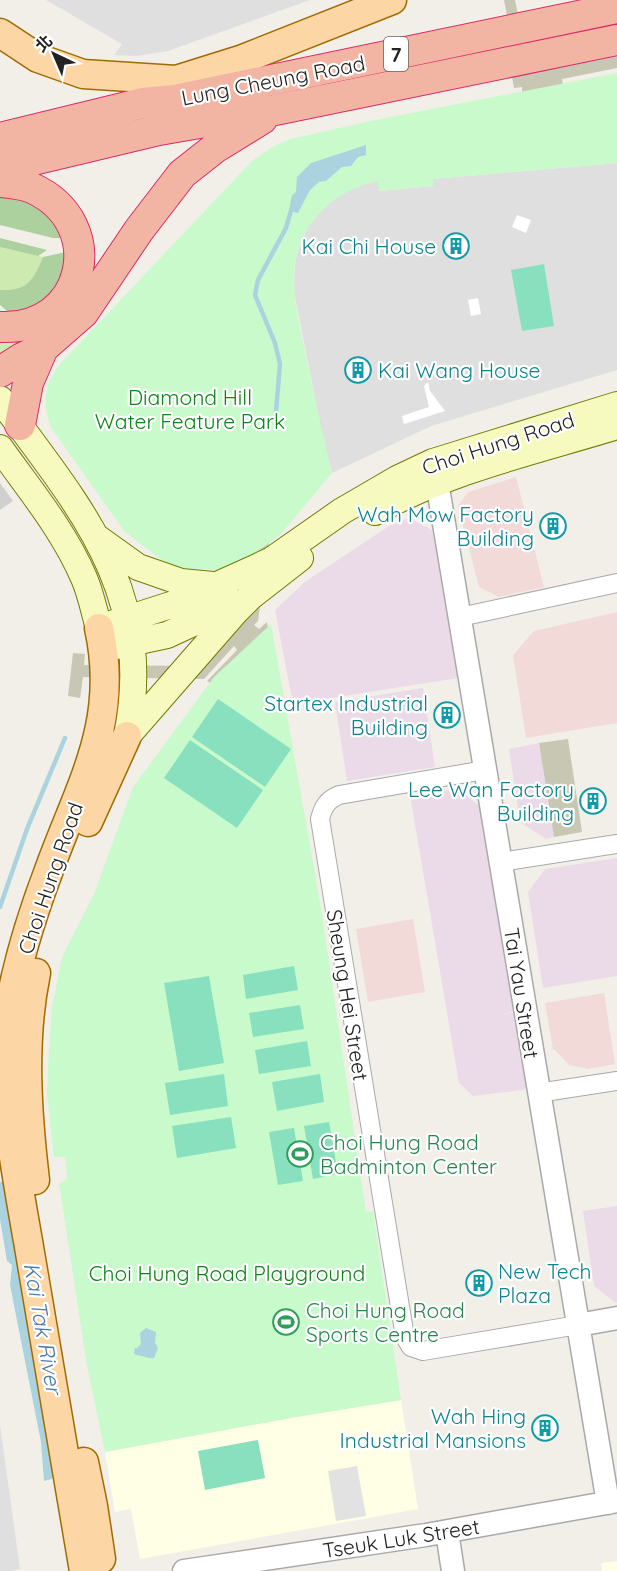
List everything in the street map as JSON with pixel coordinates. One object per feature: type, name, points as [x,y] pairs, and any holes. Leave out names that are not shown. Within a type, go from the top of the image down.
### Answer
[{"type":"highway","name":"Lung Cheung Road","points":[[0,138],[143,103],[192,97],[617,8]]},
{"type":"highway","name":"Lung Cheung Road","points":[[0,168],[159,130],[275,111],[617,40]]},
{"type":"highway","points":[[0,372],[43,348],[82,313],[139,230],[182,174],[215,148],[275,111]]},
{"type":"highway","points":[[0,182],[29,187],[50,198],[63,210],[77,234],[80,259],[79,272],[72,290],[52,312],[31,324],[0,327]]},
{"type":"highway","points":[[20,425],[28,383],[43,348]]},
{"type":"main road","points":[[143,103],[176,80],[243,59],[389,1]]},
{"type":"main road","points":[[0,33],[38,58],[83,74],[176,80]]},
{"type":"main road","points":[[0,399],[97,537],[121,592],[130,631]]},
{"type":"main road","name":"Choi Hung Road","points":[[130,631],[150,613],[219,585],[272,560],[342,511],[410,472],[442,459],[617,405]]},
{"type":"main road","name":"Choi Hung Road","points":[[127,736],[202,648],[250,597],[325,541],[404,495],[437,482],[617,426]]},
{"type":"main road","points":[[0,448],[49,515],[69,548],[84,578],[101,638]]},
{"type":"main road","points":[[410,472],[429,475],[437,482]]},
{"type":"main road","points":[[97,537],[138,567],[181,582],[219,585]]},
{"type":"main road","name":"Choi Hung Road","points":[[103,1571],[93,1506],[70,1399],[33,1162],[11,1083],[3,1038],[27,934],[48,871],[98,742],[105,694],[101,638],[130,631],[167,635],[250,597]]},
{"type":"main road","name":"Choi Hung Road","points":[[84,1571],[12,1144],[11,1083],[40,952],[81,838],[127,736],[134,679],[130,631]]},
{"type":"street","name":"Tai Yau Street","points":[[437,482],[538,1093],[578,1325],[612,1502]]},
{"type":"street","points":[[460,617],[617,583]]},
{"type":"street","name":"Sheung Hei Street","points":[[485,770],[339,795],[327,802],[320,819],[405,1337],[411,1347],[423,1351],[578,1325]]},
{"type":"street","points":[[500,862],[617,844]]},
{"type":"street","points":[[538,1093],[617,1081]]},
{"type":"street","points":[[578,1325],[617,1318]]},
{"type":"street","name":"Tseuk Luk Street","points":[[184,1571],[211,1569],[447,1532],[612,1502]]},
{"type":"street","points":[[447,1532],[453,1571]]},
{"type":"shaded area","points":[[46,0],[310,0],[168,51],[136,56],[114,55],[122,44]]},
{"type":"shaded area","points":[[504,0],[515,0],[529,69],[558,63],[559,68],[617,56],[617,68],[562,79],[563,86],[522,94],[522,87],[514,88],[512,77],[518,75]]},
{"type":"shaded area","points":[[617,163],[617,370],[431,426],[332,473],[294,292],[298,250],[309,225],[318,214],[339,195],[378,180],[380,191],[433,186],[432,179]]},
{"type":"shaded area","points":[[320,420],[323,438],[282,448],[258,621],[254,625],[259,629],[267,622],[286,730],[207,681],[237,650],[234,646],[204,679],[83,677],[80,698],[68,696],[73,653],[85,654],[84,665],[199,666],[246,615],[269,453]]},
{"type":"shaded area","points":[[516,477],[544,587],[499,597],[479,587],[458,506],[468,492]]},
{"type":"shaded area","points":[[0,483],[13,501],[0,510]]},
{"type":"shaded area","points":[[409,518],[432,530],[458,678],[293,704],[275,610],[306,581],[389,526]]},
{"type":"shaded area","points":[[617,612],[617,723],[526,738],[513,655],[534,631]]},
{"type":"shaded area","points":[[423,688],[435,767],[347,781],[335,702]]},
{"type":"shaded area","points":[[568,739],[582,832],[554,837],[539,743]]},
{"type":"shaded area","points":[[539,743],[554,837],[546,839],[520,822],[509,749]]},
{"type":"shaded area","points":[[458,789],[482,808],[517,1011],[499,1015],[518,1012],[529,1089],[473,1096],[459,1083],[410,795]]},
{"type":"shaded area","points":[[617,858],[617,976],[543,988],[528,892],[545,869]]},
{"type":"shaded area","points":[[413,919],[425,992],[368,1002],[356,929]]},
{"type":"shaded area","points":[[604,993],[615,1064],[588,1069],[569,1065],[553,1050],[545,1003]]},
{"type":"shaded area","points":[[617,1206],[616,1303],[594,1286],[583,1211]]},
{"type":"shaded area","points":[[401,1400],[418,1509],[140,1559],[131,1509],[115,1512],[105,1452]]},
{"type":"shaded area","points":[[0,1425],[20,1569],[10,1571],[0,1571]]},
{"type":"shaded area","points":[[357,1466],[366,1516],[336,1521],[328,1471]]},
{"type":"shaded area","points":[[617,1561],[617,1571],[602,1571],[601,1563]]},
{"type":"green space","name":"Diamond Hill Water Feature Park","points":[[617,73],[617,163],[433,179],[433,186],[379,191],[378,181],[361,186],[330,203],[307,229],[295,262],[295,300],[332,473],[281,534],[242,563],[221,570],[183,569],[167,564],[124,531],[50,426],[46,409],[46,394],[50,379],[60,364],[252,161],[272,147],[291,139],[375,120]]},
{"type":"green space","points":[[0,192],[38,198],[65,238],[53,238],[0,225]]},
{"type":"green space","points":[[0,238],[47,250],[38,256],[0,247]]},
{"type":"green space","points":[[0,247],[43,257],[28,283],[17,289],[0,290]]},
{"type":"green space","points":[[66,252],[64,272],[50,299],[14,317],[0,305],[0,290],[17,289],[23,286],[32,278],[43,257]]},
{"type":"green space","points":[[544,264],[554,326],[522,331],[511,270]]},
{"type":"green space","points":[[44,328],[0,359],[0,332]]},
{"type":"green space","name":"Choi Hung Road Playground","points":[[271,624],[321,908],[366,1212],[373,1211],[401,1400],[105,1452],[87,1366],[59,1183],[67,1178],[65,1157],[54,1157],[47,1094],[52,1007],[62,957],[94,894],[133,787],[214,677]]},
{"type":"green space","points":[[218,699],[291,749],[265,787],[192,737]]},
{"type":"green space","points":[[190,740],[263,790],[237,828],[164,778]]},
{"type":"green space","points":[[294,966],[298,990],[246,999],[243,975]]},
{"type":"green space","points":[[209,976],[224,1063],[179,1071],[164,983]]},
{"type":"green space","points":[[300,1005],[304,1029],[253,1037],[249,1013]]},
{"type":"green space","points":[[307,1041],[311,1066],[259,1074],[255,1050]]},
{"type":"green space","points":[[224,1074],[228,1106],[170,1115],[165,1083]]},
{"type":"green space","points":[[320,1074],[324,1102],[277,1111],[272,1082]]},
{"type":"green space","points":[[231,1117],[236,1148],[177,1158],[172,1126]]},
{"type":"green space","points":[[329,1122],[338,1174],[313,1179],[304,1126]]},
{"type":"green space","points":[[294,1128],[303,1181],[278,1185],[269,1132]]},
{"type":"green space","points":[[258,1440],[265,1478],[205,1490],[198,1451]]},
{"type":"water","points":[[366,145],[366,155],[358,157],[351,166],[342,167],[326,181],[319,182],[310,190],[298,213],[289,211],[292,195],[296,192],[297,177],[311,163]]},
{"type":"water","name":"Kai Tak River","points":[[7,1180],[56,1471],[52,1479],[44,1481],[41,1442],[10,1285],[12,1265],[7,1261],[0,1219],[0,1182]]},
{"type":"water","points":[[146,1328],[156,1332],[155,1343],[158,1348],[154,1358],[134,1353],[135,1348],[141,1344],[140,1333]]},
{"type":"pier","points":[[517,215],[531,220],[526,233],[512,227]]},
{"type":"pier","points":[[478,298],[481,314],[471,316],[468,300]]},
{"type":"pier","points":[[428,382],[430,391],[445,411],[404,424],[402,416],[429,407],[424,386]]},
{"type":"waterway","points":[[275,423],[280,364],[275,343],[255,295],[258,280],[286,228],[292,207]]},
{"type":"waterway","name":"Kai Tak River","points":[[0,907],[27,829],[65,738]]},
{"type":"place","name":"Kai Chi House","points":[[456,246]]},
{"type":"place","name":"Kai Wang House","points":[[358,370]]},
{"type":"place","name":"Wah Mow Factory Building","points":[[553,526]]},
{"type":"place","name":"Startex Industrial Building","points":[[447,715]]},
{"type":"place","name":"Lee Wan Factory Building","points":[[593,801]]},
{"type":"place","name":"Choi Hung Road Badminton Center","points":[[300,1154]]},
{"type":"place","name":"New Tech Plaza","points":[[479,1283]]},
{"type":"place","name":"Choi Hung Road Sports Centre","points":[[286,1322]]},
{"type":"place","name":"Wah Hing Industrial Mansions","points":[[545,1428]]}]
